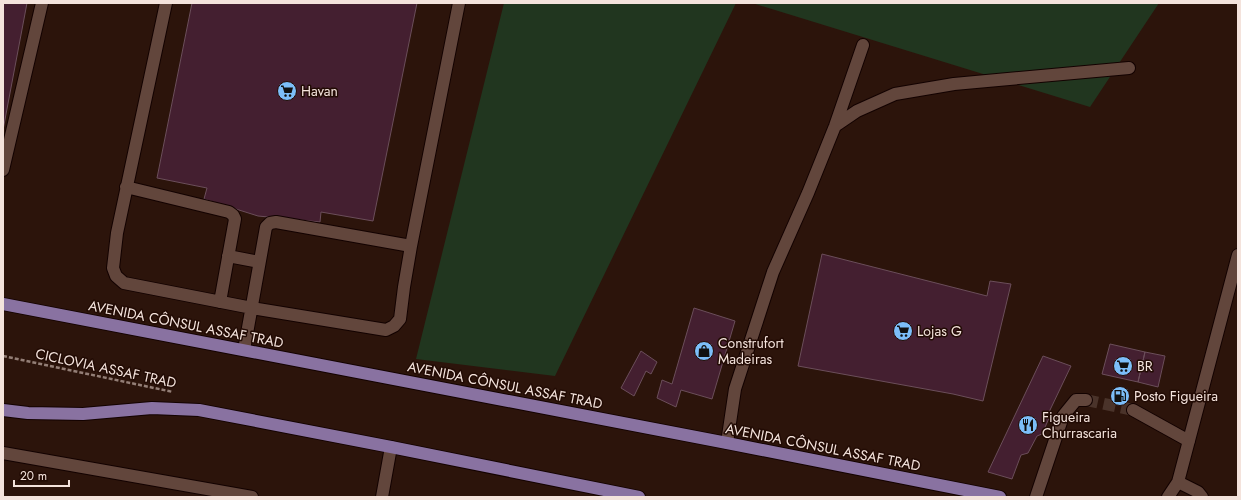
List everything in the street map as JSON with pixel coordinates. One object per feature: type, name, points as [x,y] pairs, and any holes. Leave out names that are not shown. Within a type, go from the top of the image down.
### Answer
[{"type":"main road","name":"AVENIDA CÔNSUL ASSAF TRAD","points":[[3,304],[1000,497]]},
{"type":"main road","points":[[3,410],[28,413],[83,414],[152,408],[199,410],[639,497]]},
{"type":"street","points":[[3,170],[42,3]]},
{"type":"street","points":[[166,3],[117,234],[113,268],[116,276],[124,283],[252,308],[386,330],[394,326],[400,319],[411,246],[459,3]]},
{"type":"street","points":[[727,443],[735,389],[772,272],[808,194],[835,126],[863,45]]},
{"type":"street","points":[[835,126],[856,111],[896,94],[954,84],[1130,68]]},
{"type":"street","points":[[126,187],[229,212],[233,215],[235,219],[220,302]]},
{"type":"street","points":[[244,350],[266,227],[270,224],[276,222],[411,246]]},
{"type":"street","points":[[1168,497],[1178,482],[1238,255]]},
{"type":"street","points":[[228,256],[259,262]]},
{"type":"street","points":[[1036,497],[1063,416],[1076,400],[1086,400]]},
{"type":"street","points":[[1133,410],[1189,441]]},
{"type":"street","points":[[382,497],[391,447]]},
{"type":"street","points":[[3,453],[246,496]]},
{"type":"street","points":[[1178,482],[1198,492],[1202,497]]},
{"type":"path","name":"CICLOVIA ASSAF TRAD","points":[[3,356],[175,393]]},
{"type":"green space","points":[[504,3],[736,3],[555,376],[416,359]]},
{"type":"green space","points":[[752,3],[1159,3],[1090,107]]},
{"type":"building","points":[[3,3],[27,3],[3,130]]},
{"type":"building","name":"Havan","points":[[192,3],[417,3],[373,221],[321,212],[320,222],[258,216],[204,199],[207,188],[157,178]]},
{"type":"building","name":"Lojas G","points":[[822,254],[987,296],[990,281],[1011,284],[983,401],[953,394],[798,366]]},
{"type":"building","name":"Construfort Madeiras","points":[[694,308],[735,321],[712,399],[681,390],[676,407],[657,398],[662,380],[672,384]]},
{"type":"building","name":"BR","points":[[1110,344],[1145,352],[1138,382],[1102,374]]},
{"type":"building","points":[[641,351],[657,362],[651,374],[646,371],[634,396],[621,388]]},
{"type":"building","points":[[1145,352],[1165,356],[1158,387],[1138,382]]},
{"type":"building","name":"Figueira Churrascaria","points":[[1043,356],[1071,366],[1050,410],[1050,416],[1042,434],[1037,436],[1028,453],[1021,455],[1012,479],[988,472]]},
{"type":"tunnel","points":[[1086,400],[1133,410]]},
{"type":"place","name":"Havan","points":[[287,91]]},
{"type":"place","name":"Lojas G","points":[[903,331]]},
{"type":"place","name":"Construfort Madeiras","points":[[704,351]]},
{"type":"place","name":"BR","points":[[1123,366]]},
{"type":"place","name":"Posto Figueira","points":[[1120,396]]},
{"type":"place","name":"Figueira Churrascaria","points":[[1028,425]]}]
